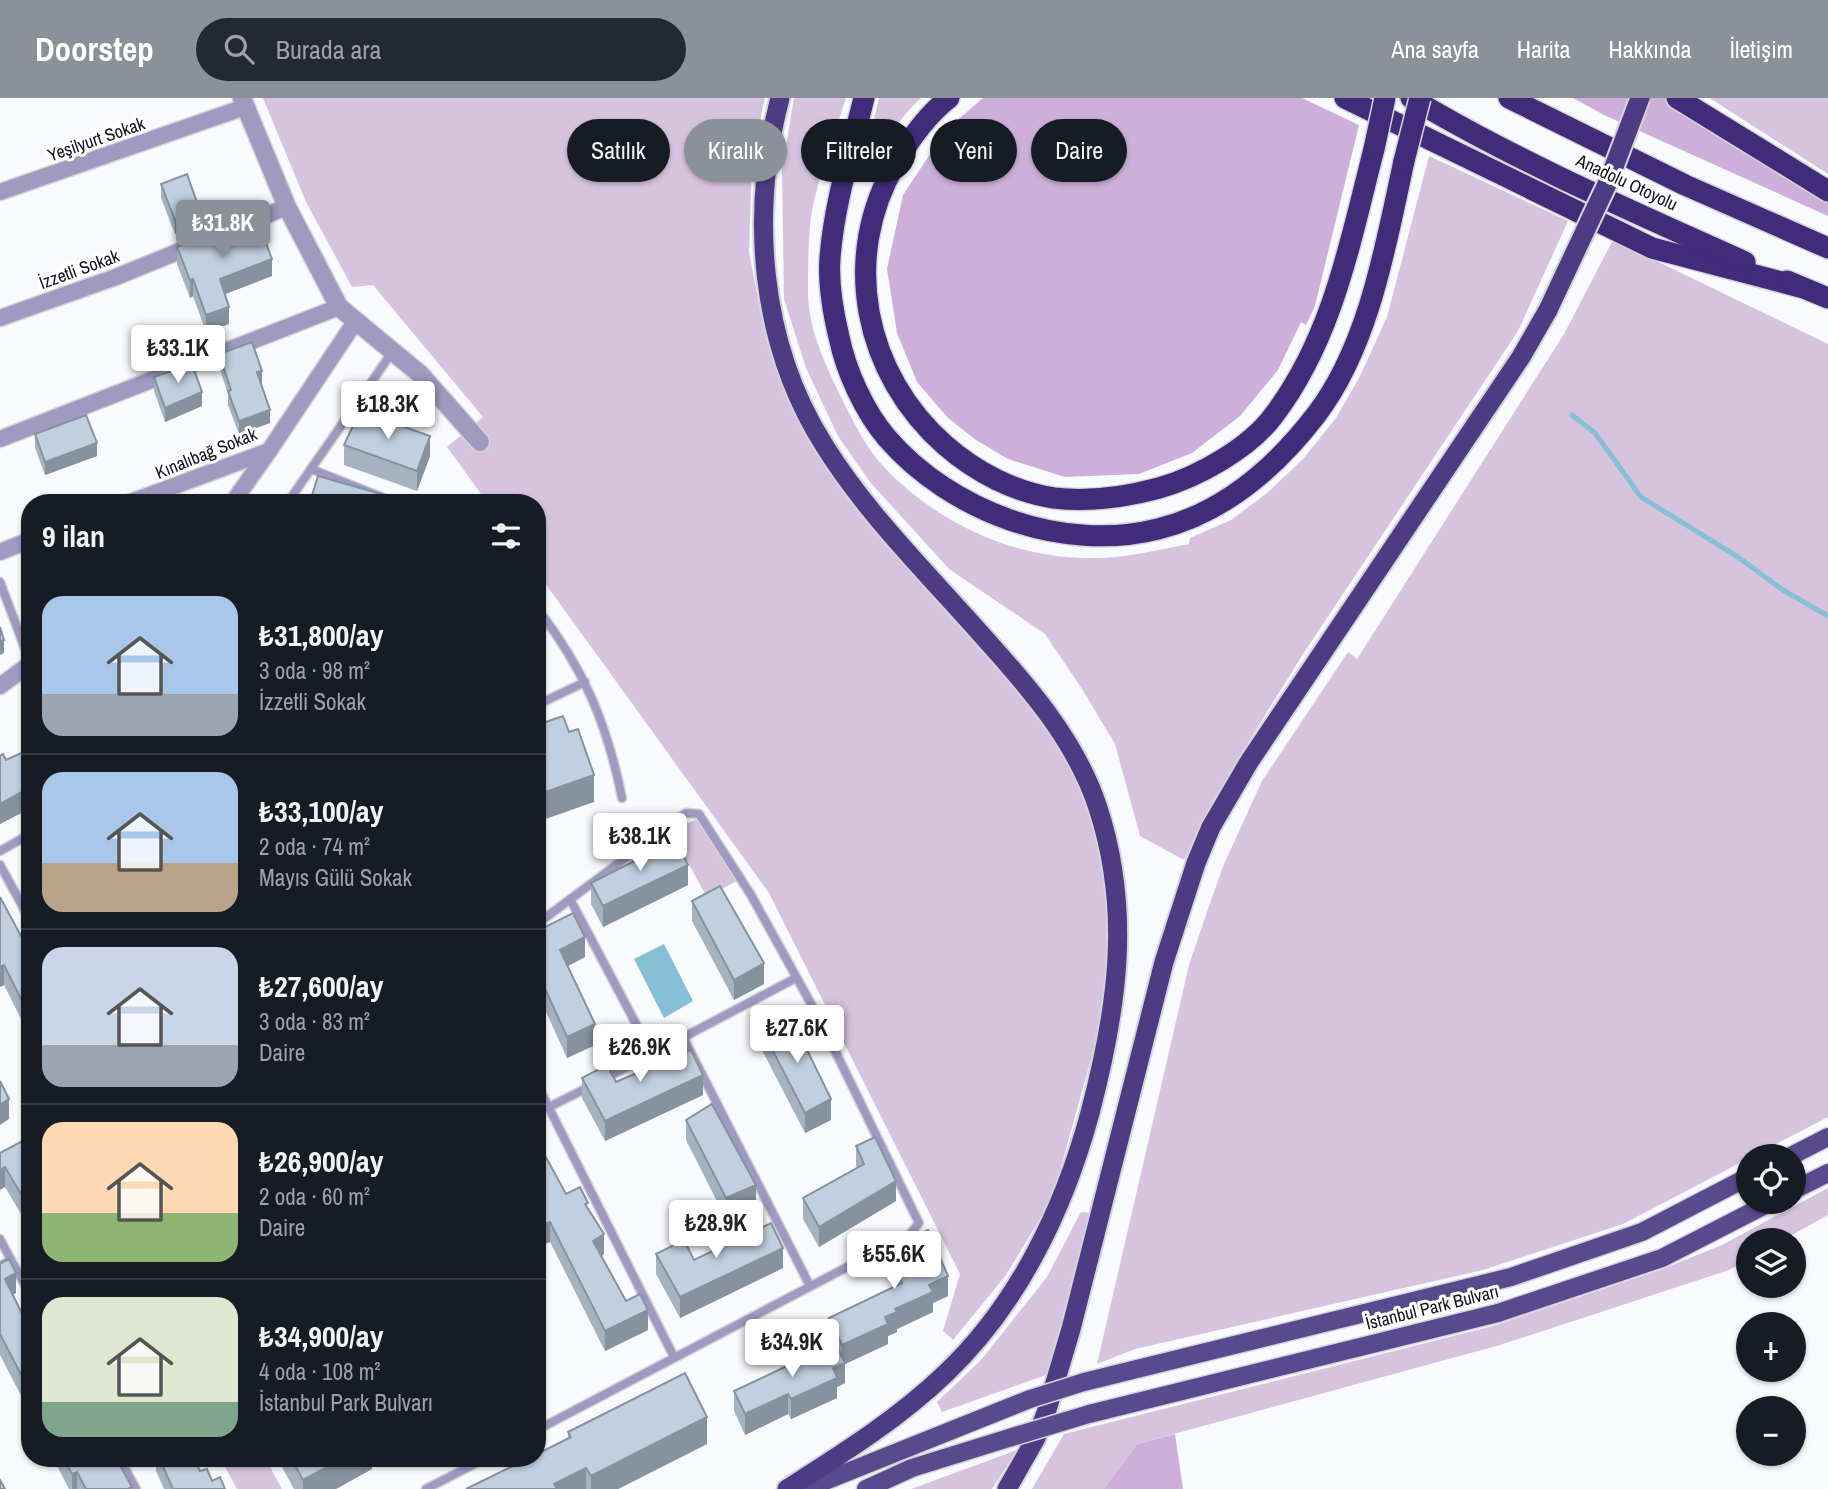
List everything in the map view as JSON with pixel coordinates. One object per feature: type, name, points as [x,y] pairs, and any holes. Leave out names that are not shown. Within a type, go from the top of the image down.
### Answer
[{"type":"highway","points":[[780,98],[770,139],[762,220],[773,315],[799,399],[822,441],[869,507],[1027,686],[1062,735],[1097,805],[1115,876],[1119,942],[1111,1022],[1082,1142],[1063,1195],[1015,1289],[984,1333],[946,1374],[862,1440],[787,1489]]},
{"type":"highway","points":[[864,98],[835,221],[830,261],[832,297],[839,339],[850,374],[866,407],[886,438],[916,466],[979,508],[1018,523],[1083,536],[1123,535],[1158,529],[1192,517],[1260,477],[1318,413],[1354,345],[1381,264],[1420,98]]},
{"type":"highway","points":[[949,98],[922,124],[905,147],[877,200],[869,227],[866,293],[880,355],[909,408],[963,461],[990,477],[1027,492],[1054,498],[1083,499],[1116,497],[1169,485],[1214,464],[1272,418],[1313,354],[1328,317],[1374,149],[1385,98]]},
{"type":"highway","points":[[1345,98],[1653,248],[1800,287]]},
{"type":"highway","name":"Anadolu Otoyolu","points":[[1411,98],[1447,120],[1622,207],[1828,298]]},
{"type":"highway","name":"Anadolu Otoyolu","points":[[1509,98],[1685,185],[1828,248]]},
{"type":"highway","points":[[1007,1489],[1036,1438],[1046,1413],[1071,1329],[1151,1009],[1184,901],[1211,827],[1250,762],[1514,368],[1548,310],[1609,180],[1640,98]]},
{"type":"highway","points":[[1677,98],[1828,191]]},
{"type":"main road","points":[[1806,1148],[1828,1137]]},
{"type":"main road","points":[[1806,1184],[1828,1173]]},
{"type":"main road","name":"İstanbul Park Bulvarı","points":[[805,1489],[1030,1399],[1084,1382],[1511,1277],[1642,1231],[1736,1183]]},
{"type":"main road","name":"İstanbul Park Bulvarı","points":[[866,1489],[912,1468],[1089,1414],[1498,1313],[1662,1258],[1748,1214]]},
{"type":"street","name":"Yeşilyurt Sokak","points":[[0,192],[243,103]]},
{"type":"street","points":[[243,103],[286,207],[339,307],[420,374],[480,442]]},
{"type":"street","name":"İzzetli Sokak","points":[[0,318],[116,276],[286,207]]},
{"type":"street","points":[[0,439],[339,307]]},
{"type":"street","name":"Kınalıbağ Sokak","points":[[152,494],[268,451],[355,322]]},
{"type":"street","points":[[238,494],[268,451]]},
{"type":"street","points":[[0,552],[21,544]]},
{"type":"street","points":[[0,686],[21,670]]},
{"type":"lane","points":[[294,494],[393,351]]},
{"type":"lane","points":[[311,469],[374,494]]},
{"type":"lane","points":[[0,582],[21,639]]},
{"type":"lane","points":[[546,621],[579,669],[598,711],[613,753],[622,798]]},
{"type":"lane","points":[[546,701],[585,682]]},
{"type":"lane","points":[[546,916],[686,813],[699,814],[751,895],[820,1020],[919,1223],[911,1234],[546,1425]]},
{"type":"lane","points":[[0,851],[21,839]]},
{"type":"lane","points":[[0,865],[21,904]]},
{"type":"lane","points":[[570,899],[652,1054]]},
{"type":"lane","points":[[549,1108],[796,978]]},
{"type":"lane","points":[[683,1037],[810,1286]]},
{"type":"lane","points":[[546,1102],[674,1357]]},
{"type":"lane","points":[[0,1239],[21,1278]]},
{"type":"lane","points":[[0,1266],[11,1260]]},
{"type":"lane","points":[[124,1467],[136,1489]]},
{"type":"lane","points":[[426,1489],[469,1467]]},
{"type":"shaded area","points":[[263,98],[765,98],[760,119],[684,119],[684,182],[751,182],[749,252],[763,325],[792,407],[834,480],[994,662],[1043,722],[1076,780],[1094,825],[1106,882],[1106,971],[1098,1034],[1052,1199],[1006,1275],[953,1340],[943,1331],[960,1274],[769,893],[546,584],[546,494],[481,494],[447,447],[483,417],[373,285],[352,287],[306,202]]},
{"type":"shaded area","points":[[794,98],[846,98],[839,119],[801,119],[801,182],[819,182],[810,226],[809,309],[820,350],[831,376],[872,453],[906,488],[954,522],[1008,545],[1065,557],[1106,558],[1189,544],[1190,538],[1231,520],[1267,493],[1303,459],[1336,418],[1360,376],[1387,317],[1429,156],[1568,221],[1518,331],[1303,654],[1233,767],[1184,860],[1140,836],[1115,744],[1045,634],[949,569],[870,482],[838,436],[806,368],[784,299],[782,182],[787,182],[787,140]]},
{"type":"shaded area","points":[[879,98],[921,98],[902,119],[874,119]]},
{"type":"shaded area","points":[[983,98],[1302,98],[1359,125],[1315,306],[1306,325],[1301,322],[1278,370],[1240,416],[1192,453],[1139,474],[1065,477],[1008,459],[976,440],[948,418],[917,382],[897,333],[887,269],[903,195],[912,182],[916,182],[916,175],[930,154],[930,182],[1017,182],[1017,119],[959,119]]},
{"type":"shaded area","points":[[1573,98],[1667,98],[1828,201],[1828,216],[1604,115]]},
{"type":"shaded area","points":[[1710,98],[1828,98],[1828,174],[1725,108]]},
{"type":"shaded area","points":[[1613,240],[1828,344],[1828,1117],[1776,1144],[1736,1144],[1736,1165],[1623,1224],[1483,1270],[1135,1349],[1097,1364],[1189,965],[1224,864],[1262,781],[1348,652],[1357,659],[1564,334]]},
{"type":"shaded area","points":[[698,818],[737,881],[707,897],[671,832]]},
{"type":"shaded area","points":[[1828,1188],[1828,1215],[1804,1228],[1754,1228],[1780,1214],[1806,1214],[1806,1200]]},
{"type":"shaded area","points":[[1081,1212],[1094,1213],[1055,1358],[1046,1375],[942,1412],[937,1402],[981,1360],[1047,1277]]},
{"type":"shaded area","points":[[1736,1237],[1736,1266],[1729,1270],[1500,1345],[1137,1444],[1104,1489],[1032,1489],[1064,1434],[1493,1326],[1660,1270]]},
{"type":"shaded area","points":[[1175,1434],[1183,1489],[1104,1489],[1137,1444]]},
{"type":"shaded area","points":[[1017,1450],[992,1489],[911,1489]]},
{"type":"shaded area","points":[[225,1467],[270,1467],[282,1489],[237,1489]]},
{"type":"water","points":[[664,944],[693,1001],[664,1018],[634,959]]},
{"type":"building","points":[[187,174],[200,211],[175,220],[161,184]]},
{"type":"building","points":[[256,217],[272,259],[220,279],[229,307],[206,315],[193,279],[190,280],[177,247]]},
{"type":"building","points":[[252,342],[262,371],[257,372],[270,410],[239,421],[219,354]]},
{"type":"building","points":[[192,364],[202,392],[165,408],[154,377]]},
{"type":"building","points":[[360,411],[430,436],[417,471],[344,445]]},
{"type":"building","points":[[86,415],[97,443],[45,462],[35,434]]},
{"type":"building","points":[[318,476],[381,494],[312,494]]},
{"type":"building","points":[[563,716],[569,732],[578,729],[594,775],[546,792],[546,722]]},
{"type":"building","points":[[21,753],[21,792],[0,804],[0,756],[3,754],[6,760]]},
{"type":"building","points":[[676,840],[688,865],[603,906],[591,883]]},
{"type":"building","points":[[720,886],[764,963],[734,980],[692,901]]},
{"type":"building","points":[[0,897],[21,936],[21,999],[4,965],[0,967]]},
{"type":"building","points":[[573,913],[585,937],[560,950],[595,1024],[567,1037],[546,991],[546,926]]},
{"type":"building","points":[[791,1017],[831,1099],[805,1113],[763,1032]]},
{"type":"building","points":[[691,1050],[703,1075],[605,1121],[582,1078],[607,1065],[616,1082]]},
{"type":"building","points":[[0,1081],[9,1099],[0,1105]]},
{"type":"building","points":[[712,1104],[756,1185],[726,1198],[686,1120]]},
{"type":"building","points":[[875,1137],[896,1181],[819,1227],[803,1198],[864,1164],[856,1146]]},
{"type":"building","points":[[21,1142],[21,1194],[5,1167],[0,1170],[0,1153]]},
{"type":"building","points":[[546,1157],[566,1194],[580,1187],[588,1203],[585,1204],[604,1234],[593,1241],[626,1301],[640,1294],[648,1310],[605,1331],[550,1222],[546,1224]]},
{"type":"building","points":[[771,1223],[783,1248],[680,1297],[656,1254],[684,1240],[694,1260]]},
{"type":"building","points":[[928,1230],[948,1276],[929,1285],[933,1292],[895,1309],[897,1312],[885,1317],[888,1324],[842,1345],[829,1318],[902,1283],[895,1268],[910,1261],[902,1242]]},
{"type":"building","points":[[9,1259],[16,1273],[5,1279],[21,1312],[21,1375],[0,1334],[0,1264]]},
{"type":"building","points":[[835,1342],[845,1363],[833,1368],[837,1378],[791,1399],[788,1394],[745,1414],[734,1391]]},
{"type":"building","points":[[685,1373],[707,1417],[591,1476],[586,1468],[554,1484],[557,1489],[466,1489],[511,1467],[546,1467],[546,1450],[571,1437],[568,1432]]},
{"type":"building","points":[[68,1467],[121,1467],[132,1487],[86,1489],[77,1472],[72,1474]]},
{"type":"building","points":[[163,1467],[198,1467],[200,1471],[207,1469],[212,1481],[220,1477],[225,1489],[173,1489]]},
{"type":"building","points":[[296,1467],[327,1467],[303,1480]]},
{"type":"waterway","points":[[1572,415],[1595,433],[1641,497],[1738,557],[1783,590],[1828,616]]}]
